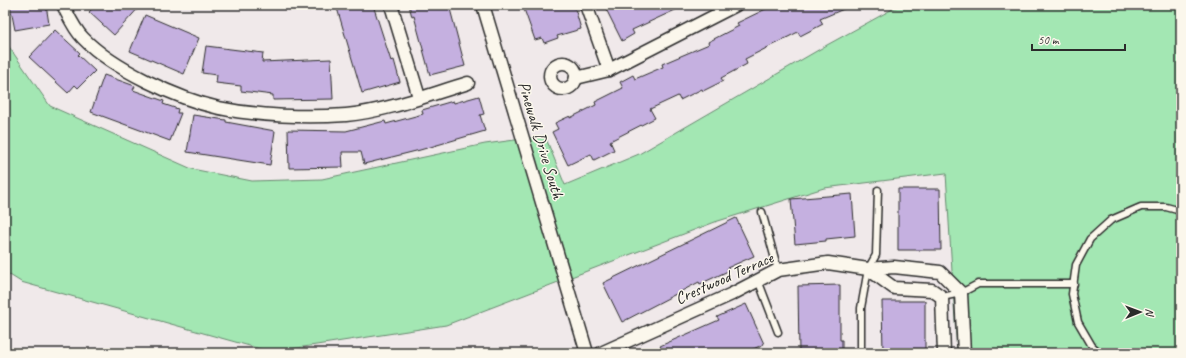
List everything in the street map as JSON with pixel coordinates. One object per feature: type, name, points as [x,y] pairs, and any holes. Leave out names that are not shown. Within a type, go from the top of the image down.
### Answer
[{"type":"street","points":[[64,5],[71,23],[83,38],[102,54],[133,73],[181,96],[220,108],[271,115],[347,115],[382,109],[468,83]]},
{"type":"street","points":[[391,5],[419,97]]},
{"type":"street","name":"Pinewalk Drive South","points":[[483,5],[587,353]]},
{"type":"street","points":[[586,5],[609,70]]},
{"type":"street","points":[[576,78],[609,70],[736,5]]},
{"type":"street","name":"Crestwood Terrace","points":[[601,353],[732,294],[778,270],[828,263],[868,269],[894,266],[940,272],[961,293]]},
{"type":"street","name":"Crestwood Terrace","points":[[868,269],[894,288],[932,290],[942,297]]},
{"type":"street","points":[[961,293],[964,353]]},
{"type":"street","points":[[942,297],[944,353]]},
{"type":"lane","points":[[861,353],[861,308],[868,269],[876,255],[878,190]]},
{"type":"lane","points":[[1100,353],[1092,346],[1078,322],[1072,294],[1076,265],[1090,240],[1111,220],[1141,208],[1166,207],[1181,211]]},
{"type":"lane","points":[[762,212],[778,270]]},
{"type":"lane","points":[[758,280],[778,332]]},
{"type":"lane","points":[[942,297],[961,293],[978,284],[1074,284]]},
{"type":"green space","points":[[900,5],[1181,5],[1181,353],[957,353],[946,173],[824,188],[715,222],[446,325],[271,352],[21,282],[5,272],[5,41],[50,106],[192,169],[252,181],[322,179],[485,144],[545,136],[565,185],[639,154],[827,45]]},
{"type":"building","points":[[10,5],[46,5],[49,24],[15,30]]},
{"type":"building","points":[[96,5],[141,5],[114,35],[89,12]]},
{"type":"building","points":[[348,5],[373,5],[391,61],[394,60],[400,82],[362,93],[337,8]]},
{"type":"building","points":[[409,5],[449,5],[465,66],[430,75],[414,16],[412,17]]},
{"type":"building","points":[[536,5],[574,5],[581,29],[557,36],[558,38],[544,43],[542,38],[535,40],[524,9]]},
{"type":"building","points":[[604,5],[686,5],[632,30],[634,34],[622,41]]},
{"type":"building","points":[[774,5],[853,5],[820,19],[823,24],[800,36],[798,32],[745,59],[747,64],[721,78],[723,81],[680,100],[678,96],[650,109],[655,118],[610,141],[614,150],[594,160],[591,154],[568,165],[552,132],[558,129],[555,123],[570,116],[570,118],[596,105],[595,102],[623,88],[620,82],[633,75],[635,79],[663,67],[662,64],[709,44],[708,42],[739,26],[737,23]]},
{"type":"building","points":[[145,15],[199,38],[184,74],[130,51]]},
{"type":"building","points":[[55,30],[80,53],[78,55],[95,71],[78,88],[75,85],[68,93],[29,57]]},
{"type":"building","points":[[206,46],[263,53],[262,62],[331,59],[333,99],[273,100],[273,95],[241,91],[241,86],[216,83],[217,75],[202,73]]},
{"type":"building","points":[[104,75],[135,86],[133,90],[164,101],[163,104],[178,109],[177,113],[181,113],[170,141],[91,112]]},
{"type":"building","points":[[479,96],[484,114],[480,115],[485,131],[420,150],[364,164],[361,152],[342,152],[343,167],[289,168],[288,130],[346,131],[385,121],[386,124],[423,114],[422,110],[453,101],[454,103]]},
{"type":"building","points":[[193,115],[226,120],[226,122],[275,131],[270,165],[187,152]]},
{"type":"building","points":[[898,189],[940,189],[941,250],[898,250]]},
{"type":"building","points":[[852,194],[855,236],[795,244],[791,199]]},
{"type":"building","points":[[736,218],[754,256],[727,268],[728,271],[700,284],[699,282],[622,322],[603,283]]},
{"type":"building","points":[[840,285],[840,340],[842,340],[842,353],[799,353],[798,286]]},
{"type":"building","points":[[882,301],[925,301],[925,353],[883,353]]},
{"type":"building","points":[[746,304],[764,344],[745,353],[662,353],[660,346],[719,320],[717,317]]}]
